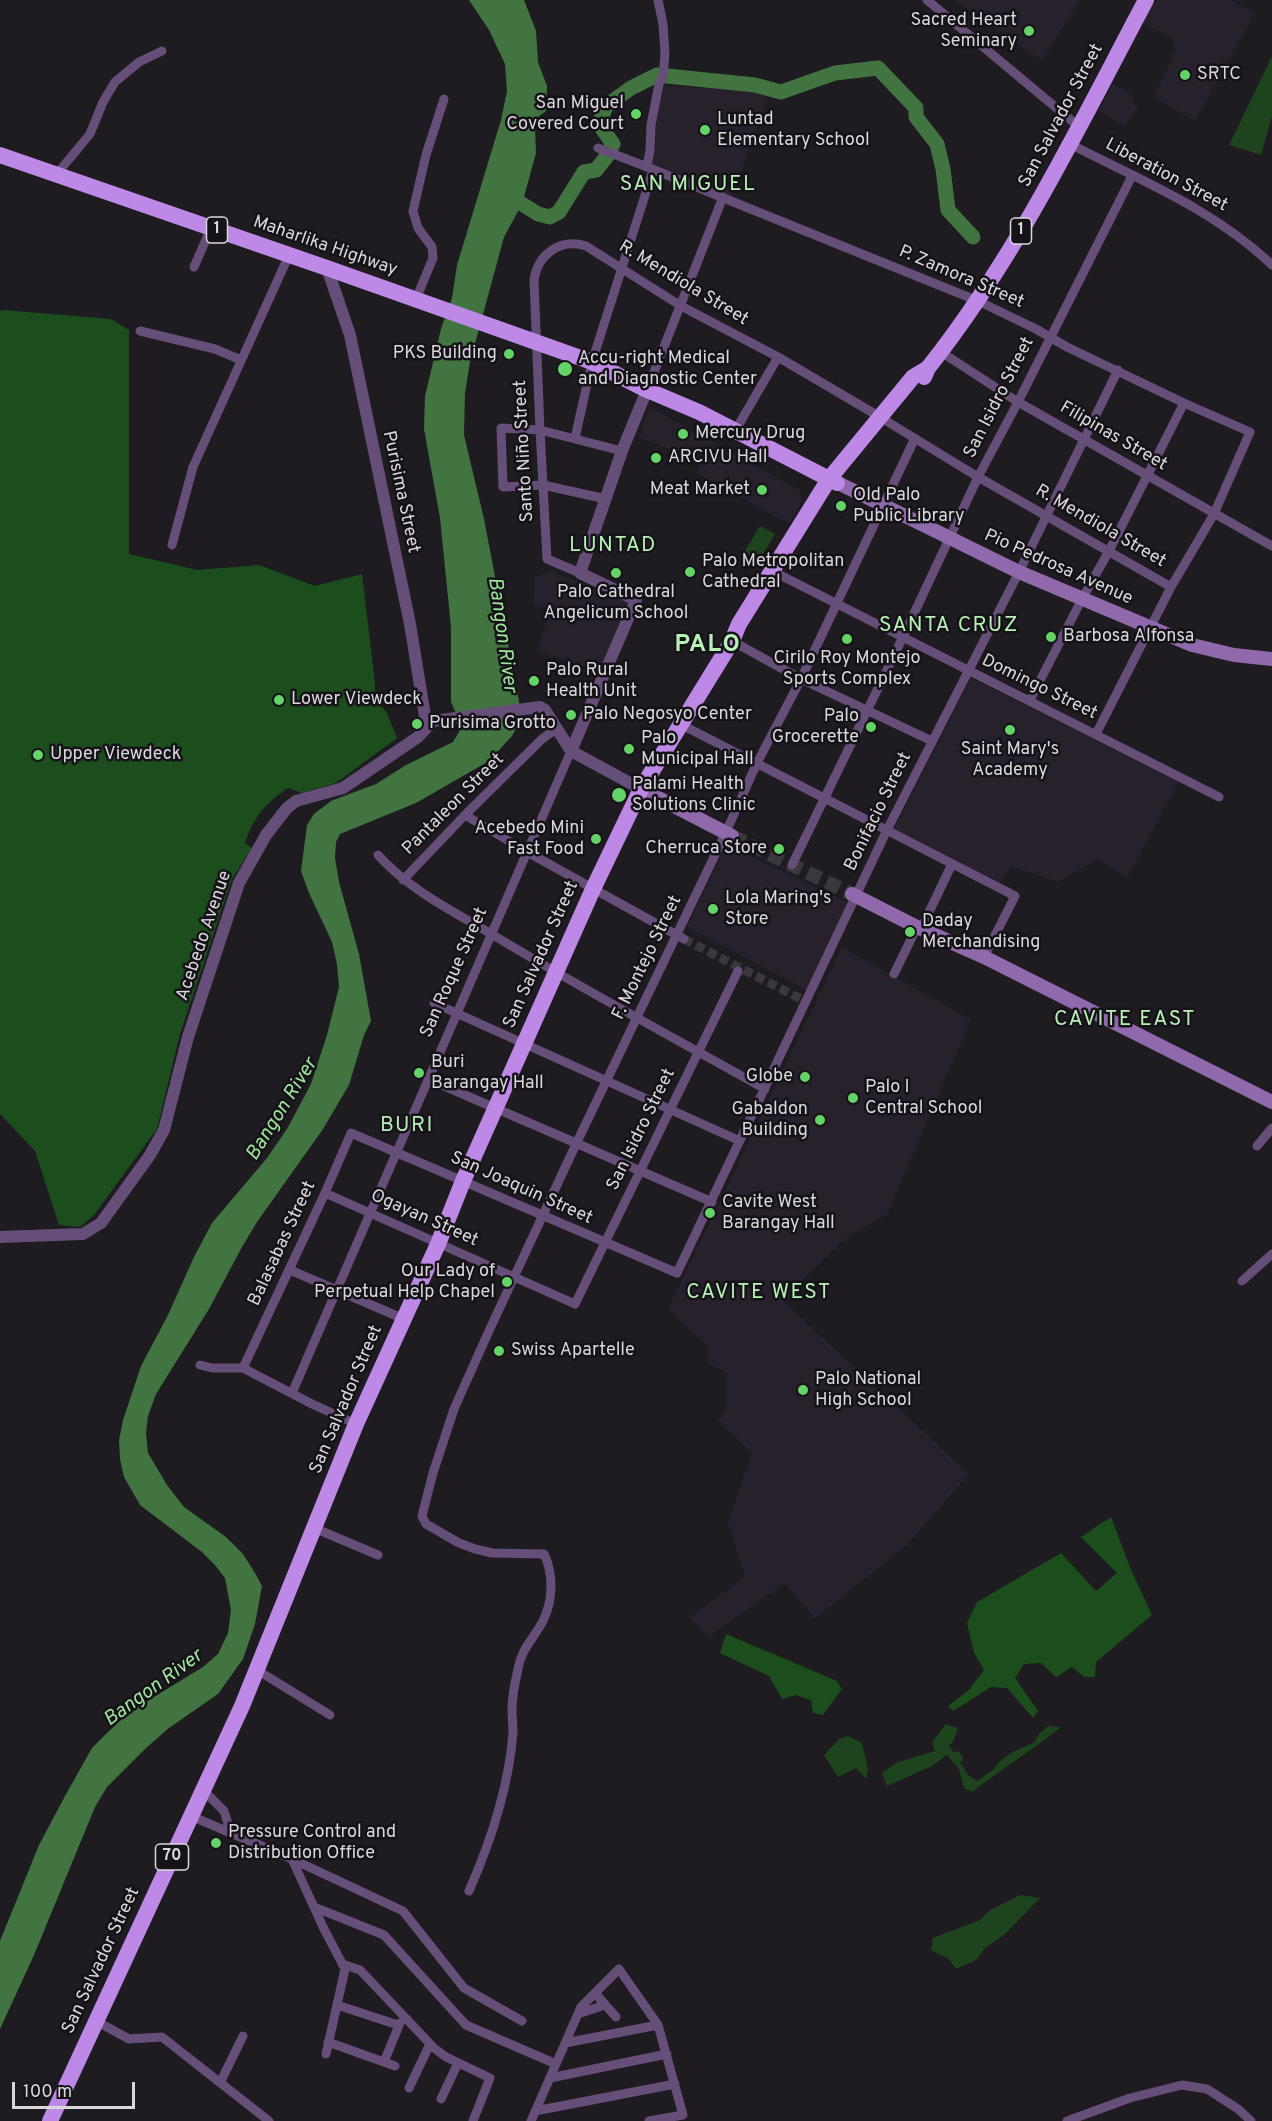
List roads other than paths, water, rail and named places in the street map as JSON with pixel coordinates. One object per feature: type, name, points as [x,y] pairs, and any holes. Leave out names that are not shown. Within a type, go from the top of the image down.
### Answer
[{"type":"highway","name":"San Salvador Street","points":[[50,2121],[243,1706],[356,1424],[438,1244],[463,1181],[593,889],[641,789],[732,641],[739,624],[830,486],[884,419],[913,377],[928,368],[978,301],[1018,237],[1070,144],[1146,0]]},
{"type":"highway","name":"Maharlika Highway","points":[[0,155],[537,342]]},
{"type":"highway","name":"1","points":[[537,342],[592,362],[647,390],[699,412],[830,486]]},
{"type":"highway","name":"1","points":[[647,390],[695,421],[830,486]]},
{"type":"highway","name":"San Salvador Street","points":[[732,641],[747,629],[830,486]]},
{"type":"main road","name":"Pio Pedrosa Avenue","points":[[830,486],[883,505],[1019,572],[1192,645],[1272,659]]},
{"type":"main road","points":[[641,789],[729,834]]},
{"type":"main road","points":[[854,895],[919,928],[984,957],[1272,1102]]},
{"type":"street","points":[[575,438],[592,362],[622,268],[650,168],[651,125],[658,84],[663,76],[665,54],[663,24],[658,0]]},
{"type":"street","points":[[927,0],[1078,126]]},
{"type":"street","points":[[56,175],[90,134],[103,102],[115,82],[139,62],[162,51]]},
{"type":"street","points":[[416,299],[432,258],[432,247],[418,228],[413,211],[426,155],[444,99]]},
{"type":"street","name":"Liberation Street","points":[[1070,144],[1198,209],[1224,225],[1272,265]]},
{"type":"street","name":"P. Zamora Street","points":[[598,148],[978,301],[1184,403],[1250,432],[1214,514]]},
{"type":"street","name":"San Isidro Street","points":[[792,865],[978,477],[1132,176]]},
{"type":"street","points":[[580,573],[622,451],[723,197]]},
{"type":"street","points":[[194,267],[211,228]]},
{"type":"street","name":"R. Mendiola Street","points":[[537,342],[534,280],[536,267],[543,256],[554,248],[574,242],[586,246],[681,306],[778,357],[978,477],[1171,587]]},
{"type":"street","points":[[172,544],[193,467],[289,255]]},
{"type":"street","name":"Purisima Street","points":[[327,268],[350,335],[410,624],[425,716],[433,721]]},
{"type":"street","points":[[140,331],[215,349],[241,360]]},
{"type":"street","name":"Santo Niño Street","points":[[537,342],[548,559],[580,573]]},
{"type":"street","name":"Filipinas Street","points":[[941,352],[1018,402],[1272,546]]},
{"type":"street","points":[[735,431],[778,357]]},
{"type":"street","name":"Bonifacio Street","points":[[677,1273],[854,895],[969,672],[1118,370]]},
{"type":"street","points":[[1030,700],[1184,403]]},
{"type":"street","points":[[606,499],[543,485],[503,487],[501,428],[540,430],[622,451]]},
{"type":"street","name":"F. Montejo Street","points":[[469,1891],[497,1815],[506,1781],[513,1730],[512,1707],[522,1653],[543,1621],[551,1599],[551,1584],[548,1563],[544,1554],[492,1553],[475,1549],[459,1543],[426,1524],[422,1516],[433,1473],[454,1409],[514,1277],[636,1019],[681,937],[729,834],[757,763],[801,679],[915,438]]},
{"type":"street","points":[[1096,734],[1171,587],[1214,514]]},
{"type":"street","name":"San Roque Street","points":[[292,1393],[491,934],[529,853],[636,600],[580,573]]},
{"type":"street","name":"Domingo Street","points":[[780,575],[1219,797]]},
{"type":"street","points":[[732,641],[801,679],[932,741]]},
{"type":"street","points":[[433,721],[543,708],[571,751],[641,789]]},
{"type":"street","name":"Acebedo Avenue","points":[[0,1237],[83,1234],[101,1223],[150,1155],[164,1130],[188,1037],[239,883],[266,835],[287,808],[296,801],[343,788],[418,737],[433,721]]},
{"type":"street","points":[[680,724],[1015,896],[984,957]]},
{"type":"street","name":"Pantaleon Street","points":[[403,880],[465,814],[542,739],[556,729]]},
{"type":"street","points":[[465,814],[529,853],[681,937]]},
{"type":"street","points":[[378,855],[403,880],[491,934],[636,1019],[765,1089]]},
{"type":"street","points":[[894,974],[952,864]]},
{"type":"street","name":"San Isidro Street","points":[[575,1304],[738,971]]},
{"type":"street","points":[[434,1003],[740,1140]]},
{"type":"street","points":[[429,1079],[712,1202]]},
{"type":"street","points":[[1257,1146],[1272,1128]]},
{"type":"street","name":"San Joaquin Street","points":[[351,1133],[677,1273]]},
{"type":"street","name":"Balasabas Street","points":[[243,1368],[351,1133]]},
{"type":"street","name":"Ogayan Street","points":[[325,1193],[575,1304]]},
{"type":"street","points":[[1242,1281],[1272,1254]]},
{"type":"street","points":[[290,1270],[404,1319]]},
{"type":"street","points":[[200,1365],[212,1368],[243,1368],[356,1424]]},
{"type":"street","points":[[314,1528],[378,1555]]},
{"type":"street","points":[[257,1670],[330,1715]]},
{"type":"street","points":[[203,1790],[224,1811],[231,1833]]},
{"type":"street","points":[[191,1816],[292,1859],[403,1911],[464,1988],[522,2021]]},
{"type":"street","points":[[292,1859],[345,1969],[326,2054]]},
{"type":"street","points":[[314,1907],[384,1935],[466,2025],[556,2064]]},
{"type":"street","points":[[342,1964],[360,1970],[446,2057],[490,2078],[472,2121]]},
{"type":"street","points":[[531,2121],[581,2007],[620,1969],[658,2025],[683,2115],[649,2121]]},
{"type":"street","points":[[595,1993],[616,2017]]},
{"type":"street","points":[[337,2005],[398,2025]]},
{"type":"street","points":[[578,2014],[605,2005]]},
{"type":"street","points":[[384,2062],[398,2025],[405,2016]]},
{"type":"street","points":[[96,2021],[129,2038],[162,2037],[269,2121]]},
{"type":"street","points":[[565,2043],[658,2025]]},
{"type":"street","points":[[220,2083],[243,2036]]},
{"type":"street","points":[[328,2042],[396,2066]]},
{"type":"street","points":[[409,2088],[430,2043]]},
{"type":"street","points":[[550,2078],[667,2054]]},
{"type":"street","points":[[441,2099],[458,2063]]},
{"type":"street","points":[[535,2111],[675,2084]]},
{"type":"street","points":[[1067,2121],[1130,2098],[1182,2085],[1207,2089],[1238,2109],[1251,2121]]},
{"type":"water","name":"Bangon River","points":[[469,0],[524,0],[536,31],[538,62],[547,86],[546,111],[538,117],[535,129],[536,153],[522,204],[504,237],[470,362],[465,393],[464,435],[484,519],[521,712],[519,722],[512,736],[489,761],[416,803],[340,834],[336,842],[335,858],[339,882],[359,954],[371,1021],[364,1035],[349,1085],[323,1129],[257,1222],[209,1309],[156,1394],[148,1416],[146,1433],[148,1453],[167,1485],[184,1507],[226,1537],[243,1554],[255,1573],[262,1586],[255,1624],[243,1659],[218,1694],[169,1728],[107,1787],[95,1807],[34,1955],[0,2029],[0,1941],[39,1845],[92,1748],[131,1711],[203,1667],[218,1654],[228,1633],[231,1610],[225,1578],[202,1552],[140,1505],[124,1477],[119,1440],[123,1420],[141,1366],[168,1315],[194,1257],[212,1223],[267,1158],[287,1129],[311,1084],[327,1035],[339,987],[337,964],[332,942],[301,871],[307,825],[314,814],[331,801],[376,784],[406,765],[453,742],[459,732],[458,718],[451,702],[451,627],[440,518],[424,429],[425,396],[441,329],[452,298],[457,265],[501,120],[507,91],[505,64],[489,30]]},
{"type":"waterway","points":[[522,204],[538,214],[550,217],[559,212],[584,172],[596,170],[613,144],[599,124],[606,106],[631,88],[657,75],[755,85],[781,92],[835,73],[878,68],[916,108],[916,117],[937,144],[943,169],[948,210],[973,237]]},
{"type":"tunnel","points":[[732,836],[852,894]]},
{"type":"tunnel","points":[[684,939],[801,999]]},
{"type":"place","name":"Sacred Heart Seminary","points":[[1029,31]]},
{"type":"place","name":"SRTC","points":[[1185,75]]},
{"type":"place","name":"San Miguel Covered Court","points":[[636,114]]},
{"type":"place","name":"Luntad Elementary School","points":[[705,130]]},
{"type":"place","name":"PKS Building","points":[[509,354]]},
{"type":"place","name":"Accu-right Medical and Diagnostic Center","points":[[565,369]]},
{"type":"place","name":"Mercury Drug","points":[[683,434]]},
{"type":"place","name":"ARCIVU Hall","points":[[656,458]]},
{"type":"place","name":"Meat Market","points":[[762,490]]},
{"type":"place","name":"Old Palo Public Library","points":[[841,506]]},
{"type":"place","name":"Palo Metropolitan Cathedral","points":[[690,572]]},
{"type":"place","name":"Palo Cathedral Angelicum School","points":[[616,573]]},
{"type":"place","name":"Barbosa Alfonsa","points":[[1051,637]]},
{"type":"place","name":"Cirilo Roy Montejo Sports Complex","points":[[847,639]]},
{"type":"place","name":"Palo Rural Health Unit","points":[[534,681]]},
{"type":"place","name":"Lower Viewdeck","points":[[279,700]]},
{"type":"place","name":"Palo Negosyo Center","points":[[571,715]]},
{"type":"place","name":"Purisima Grotto","points":[[417,724]]},
{"type":"place","name":"Palo Grocerette","points":[[871,727]]},
{"type":"place","name":"Saint Mary's Academy","points":[[1010,730]]},
{"type":"place","name":"Palo Municipal Hall","points":[[629,749]]},
{"type":"place","name":"Upper Viewdeck","points":[[38,755]]},
{"type":"place","name":"Palami Health Solutions Clinic","points":[[619,795]]},
{"type":"place","name":"Acebedo Mini Fast Food","points":[[596,839]]},
{"type":"place","name":"Cherruca Store","points":[[779,849]]},
{"type":"place","name":"Lola Maring's Store","points":[[713,909]]},
{"type":"place","name":"Daday Merchandising","points":[[910,932]]},
{"type":"place","name":"Buri Barangay Hall","points":[[419,1073]]},
{"type":"place","name":"Globe","points":[[805,1077]]},
{"type":"place","name":"Palo I Central School","points":[[853,1098]]},
{"type":"place","name":"Gabaldon Building","points":[[820,1120]]},
{"type":"place","name":"Cavite West Barangay Hall","points":[[710,1213]]},
{"type":"place","name":"Our Lady of Perpetual Help Chapel","points":[[507,1282]]},
{"type":"place","name":"Swiss Apartelle","points":[[499,1351]]},
{"type":"place","name":"Palo National High School","points":[[803,1390]]},
{"type":"place","name":"Pressure Control and Distribution Office","points":[[216,1843]]},
{"type":"district","name":"SAN MIGUEL","points":[[688,186]]},
{"type":"district","name":"LUNTAD","points":[[613,547]]},
{"type":"district","name":"SANTA CRUZ","points":[[949,627]]},
{"type":"district","name":"PALO","points":[[708,646]]},
{"type":"district","name":"CAVITE EAST","points":[[1125,1021]]},
{"type":"district","name":"BURI","points":[[407,1127]]},
{"type":"district","name":"CAVITE WEST","points":[[759,1294]]}]
